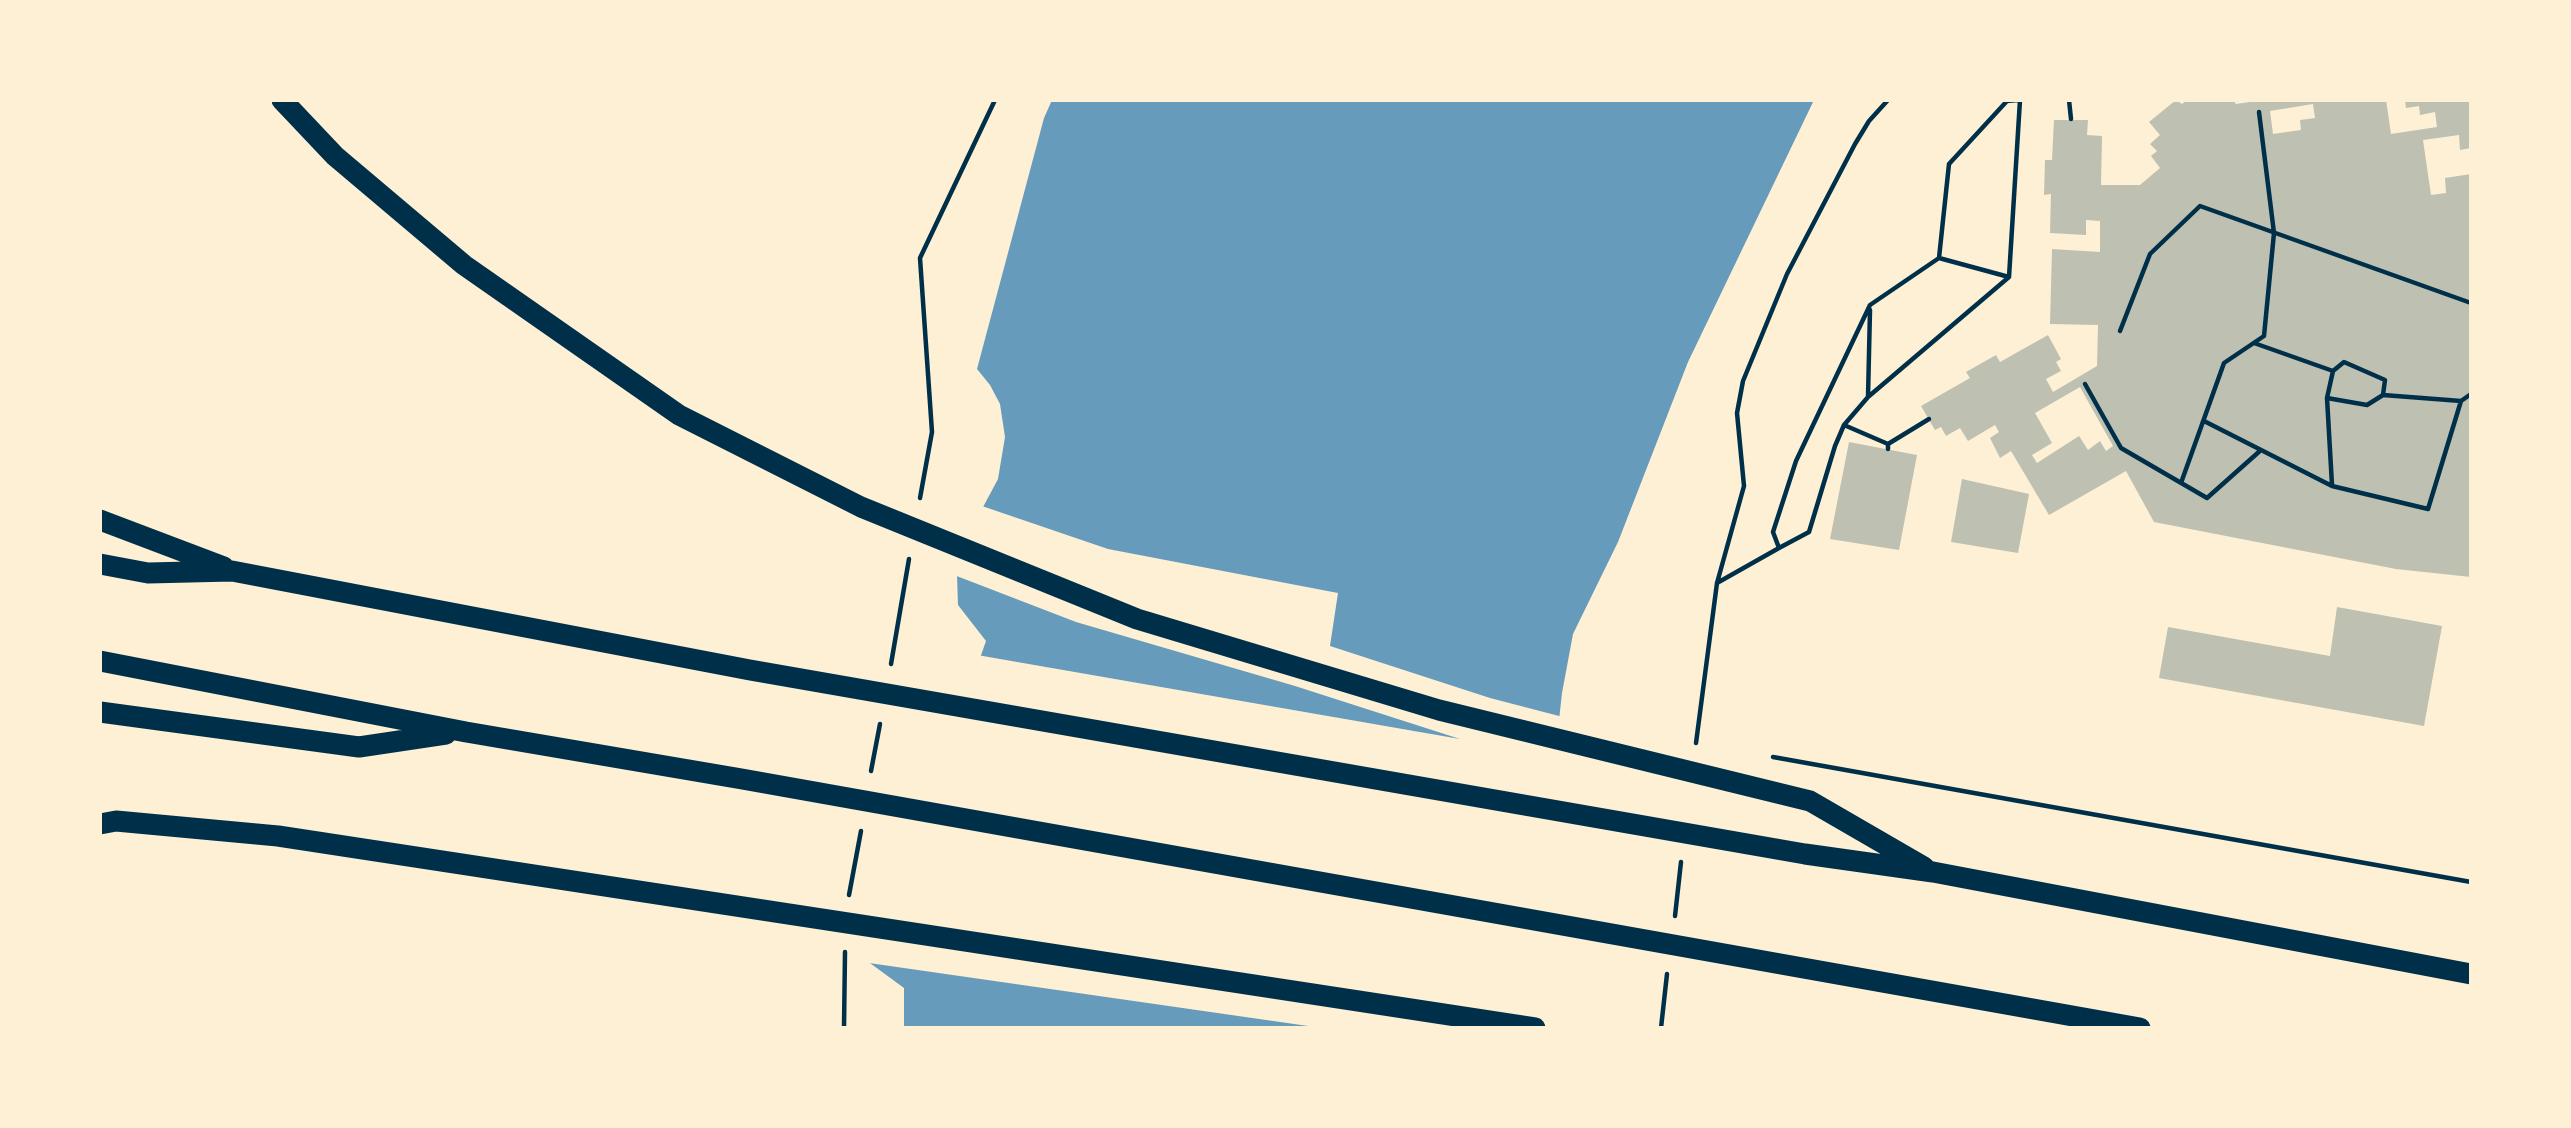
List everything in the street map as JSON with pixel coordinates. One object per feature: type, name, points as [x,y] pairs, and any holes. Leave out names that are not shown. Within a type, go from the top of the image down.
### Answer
[{"type":"highway","points":[[282,100],[335,156],[464,265],[679,415],[861,507],[1137,619],[1439,710],[1810,801],[1933,872]]},
{"type":"highway","points":[[100,520],[232,570],[750,670],[1805,854],[1933,872],[2471,974]]},
{"type":"highway","points":[[100,564],[148,573],[232,570]]},
{"type":"highway","points":[[100,661],[466,732],[2140,1028]]},
{"type":"highway","points":[[100,712],[359,747],[466,732]]},
{"type":"highway","points":[[100,824],[116,821],[278,836],[1535,1028]]},
{"type":"path","points":[[1709,746],[1696,744],[1717,583],[1744,486],[1737,413],[1743,381],[1787,274],[1855,145],[1869,121],[1888,100]]},
{"type":"path","points":[[1717,583],[1809,531],[1844,425],[1868,397],[2009,277],[2019,100],[2007,102],[1949,164],[1940,258]]},
{"type":"path","points":[[2068,100],[2071,120]]},
{"type":"path","points":[[2181,483],[2224,363],[2264,336],[2274,233],[2259,112]]},
{"type":"path","points":[[2120,331],[2150,254],[2200,206],[2471,303]]},
{"type":"path","points":[[1779,548],[1773,531],[1796,461],[1870,306],[1940,258],[2009,277]]},
{"type":"path","points":[[1868,397],[1870,306]]},
{"type":"path","points":[[2253,343],[2333,371]]},
{"type":"path","points":[[2332,486],[2327,398],[2333,371],[2344,362],[2385,380],[2383,395]]},
{"type":"path","points":[[2085,384],[2121,448],[2207,498],[2261,450]]},
{"type":"path","points":[[2203,421],[2332,486],[2428,509],[2461,401],[2471,394]]},
{"type":"path","points":[[2327,398],[2367,404],[2383,395],[2461,401]]},
{"type":"path","points":[[1844,425],[1888,447],[1929,419]]},
{"type":"path","points":[[1764,756],[2471,882]]},
{"type":"path","points":[[1674,920],[1682,852]]},
{"type":"path","points":[[1661,1028],[1669,960]]},
{"type":"water","points":[[1052,100],[1814,100],[1688,362],[1618,542],[1573,634],[1562,693],[1556,747],[1555,1028],[904,1028],[904,988],[859,955],[906,931],[907,866],[986,641],[958,605],[957,575],[982,509],[998,479],[1005,437],[1000,404],[977,369],[1044,118]]},
{"type":"pier","points":[[979,505],[1108,549],[1338,593],[1330,646],[1490,698],[1563,717],[1558,786],[1559,1028],[1322,1028],[862,962],[857,957],[857,952],[902,929],[904,866],[977,655],[1460,739],[1295,686],[1076,622],[954,575],[964,522]]},
{"type":"building","points":[[2176,100],[2182,104],[2187,100],[2233,100],[2236,104],[2264,100],[2386,100],[2391,134],[2437,127],[2435,112],[2420,115],[2419,106],[2406,108],[2405,100],[2471,100],[2471,148],[2460,150],[2459,135],[2423,140],[2431,195],[2446,193],[2445,178],[2471,174],[2471,577],[2396,569],[2154,522],[2126,471],[2049,515],[2011,451],[2000,458],[1990,438],[1999,432],[1995,425],[1968,441],[1960,428],[1946,436],[1941,427],[1935,430],[1921,406],[1970,378],[1966,372],[1996,355],[2000,362],[2048,335],[2061,359],[2056,362],[2061,371],[2046,379],[2053,392],[2097,366],[2098,325],[2050,324],[2052,249],[2100,252],[2100,221],[2086,220],[2086,235],[2050,233],[2051,194],[2044,195],[2045,160],[2052,160],[2054,120],[2088,120],[2087,135],[2102,136],[2101,185],[2140,185],[2160,168],[2151,156],[2157,151],[2150,144],[2160,135],[2149,122]],"holes":[[[2313,104],[2315,118],[2300,120],[2301,130],[2273,134],[2270,111]],[[2080,387],[2113,446],[2106,451],[2100,441],[2088,450],[2079,436],[2037,463],[2032,455],[2052,443],[2035,413]]]},
{"type":"building","points":[[1849,442],[1917,455],[1899,550],[1830,539]]},
{"type":"building","points":[[1962,479],[2029,494],[2018,553],[1951,542]]},
{"type":"building","points":[[2337,607],[2442,626],[2424,726],[2159,678],[2168,627],[2330,656]]}]
